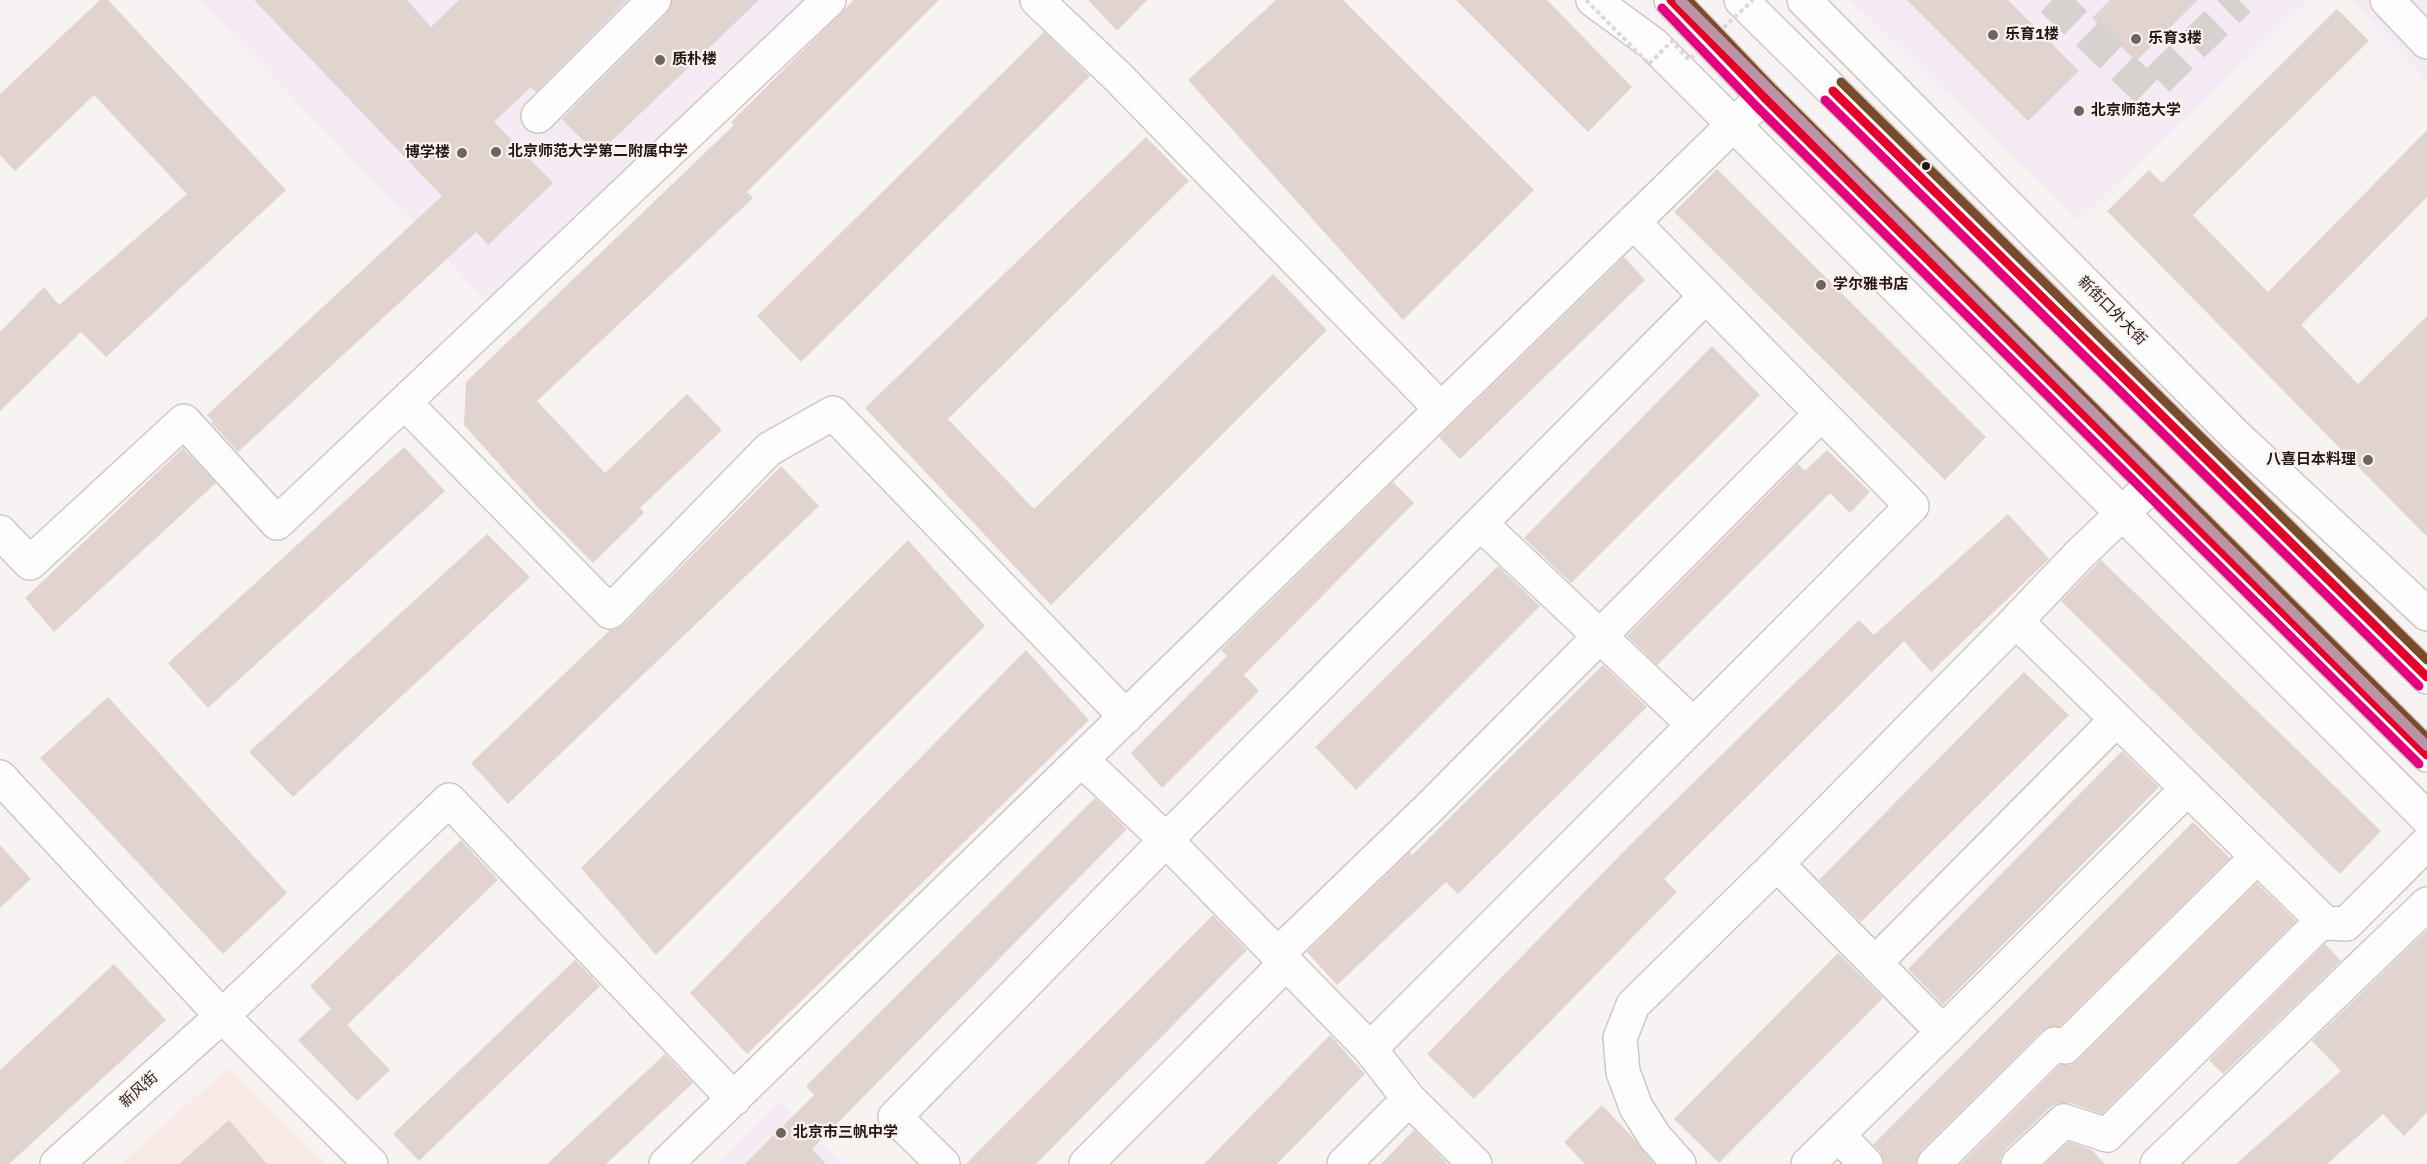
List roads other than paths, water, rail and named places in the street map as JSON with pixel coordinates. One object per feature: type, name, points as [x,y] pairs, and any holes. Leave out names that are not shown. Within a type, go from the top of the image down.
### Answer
[{"type":"street","points":[[538,116],[654,0]]},
{"type":"street","points":[[0,532],[30,562],[184,421],[277,523],[829,0]]},
{"type":"street","points":[[1037,0],[1118,76],[1441,409]]},
{"type":"street","points":[[1593,0],[1653,44],[2427,818]]},
{"type":"street","points":[[1671,0],[1764,97],[2427,755]]},
{"type":"street","points":[[1741,0],[2424,668]]},
{"type":"street","name":"新街口外大街","points":[[1804,0],[2235,435],[2427,614]]},
{"type":"street","points":[[2387,0],[2427,42]]},
{"type":"street","points":[[666,1164],[1733,124],[1764,97]]},
{"type":"street","points":[[1370,1049],[1912,506],[1633,222]]},
{"type":"street","points":[[943,1164],[895,1117],[1166,840],[1706,296]]},
{"type":"street","points":[[405,403],[610,612],[769,449],[833,413],[1126,717]]},
{"type":"street","points":[[1086,1164],[1281,959],[1821,414]]},
{"type":"street","points":[[1679,1164],[1655,1137],[1636,1107],[1623,1072],[1620,1038],[1633,1005],[1777,864],[2121,513],[2153,484]]},
{"type":"street","points":[[1481,524],[1694,725]]},
{"type":"street","points":[[2016,621],[2325,923],[2346,924],[2427,843]]},
{"type":"street","points":[[1875,963],[2116,720]]},
{"type":"street","points":[[1082,760],[1166,840],[1370,1049],[1409,1100],[1475,1164]]},
{"type":"street","points":[[0,777],[222,1016],[370,1164]]},
{"type":"street","points":[[1808,1164],[2187,789]]},
{"type":"street","name":"新风街","points":[[57,1164],[222,1016],[449,800],[734,1099]]},
{"type":"street","points":[[1934,1164],[2055,1044],[2065,1047],[2257,857]]},
{"type":"street","points":[[1777,864],[1943,1032]]},
{"type":"street","points":[[2157,1164],[2427,904]]},
{"type":"street","points":[[2018,1164],[2064,1121],[2107,1134],[2322,921]]},
{"type":"street","points":[[1344,1164],[1409,1100]]},
{"type":"street","points":[[1838,1135],[1866,1164]]},
{"type":"tunnel","points":[[2052,0],[2147,91],[2239,0]]},
{"type":"place","name":"乐育1楼","points":[[1993,35]]},
{"type":"place","name":"乐育3楼","points":[[2136,39]]},
{"type":"place","name":"质朴楼","points":[[660,60]]},
{"type":"place","name":"北京师范大学","points":[[2079,111]]},
{"type":"place","name":"北京师范大学第二附属中学","points":[[496,152]]},
{"type":"place","name":"博学楼","points":[[462,153]]},
{"type":"place","name":"学尔雅书店","points":[[1821,285]]},
{"type":"place","name":"八喜日本料理","points":[[2368,460]]},
{"type":"place","name":"北京市三帆中学","points":[[781,1133]]}]
